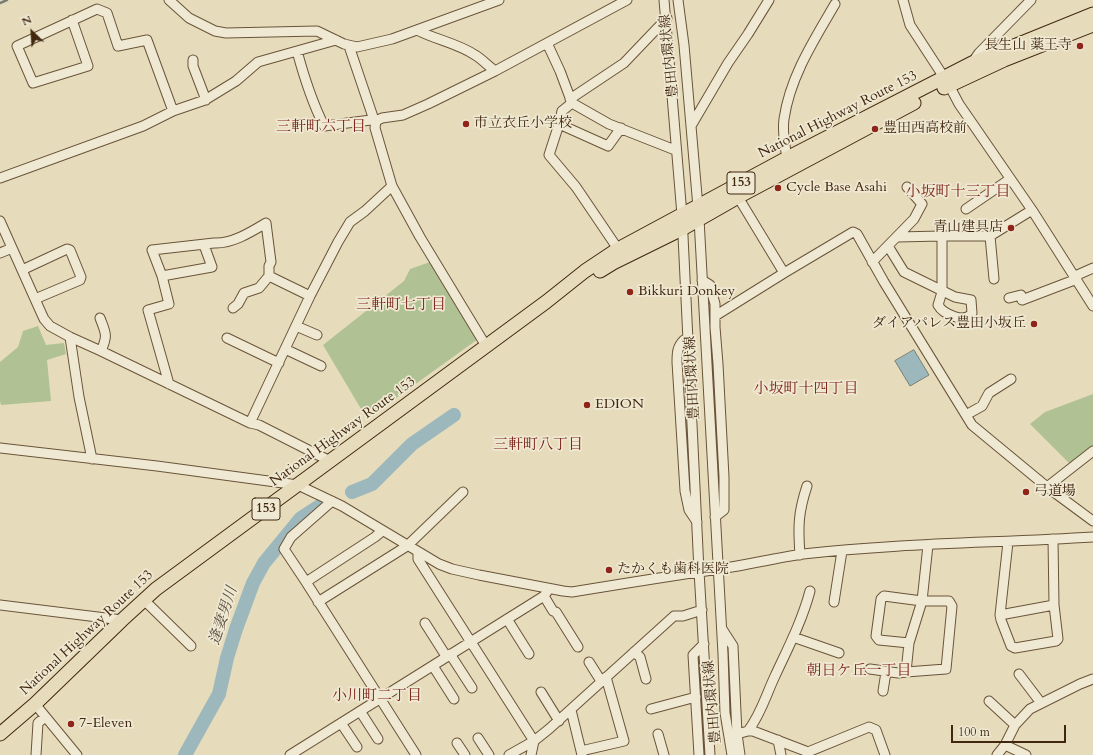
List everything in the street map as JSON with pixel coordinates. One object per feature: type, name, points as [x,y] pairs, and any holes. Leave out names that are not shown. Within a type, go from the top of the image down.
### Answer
[{"type":"highway","name":"National Highway Route 153","points":[[0,734],[35,704],[156,589],[546,302],[585,271],[618,249],[682,215],[698,213],[738,197],[947,81],[972,63],[1028,39],[1093,14]]},
{"type":"highway","name":"National Highway Route 153","points":[[546,302],[562,297],[613,263],[682,229],[698,213],[787,158],[947,81],[1093,25]]},
{"type":"street","points":[[169,0],[189,18],[215,31],[226,33],[317,31],[349,46],[356,47],[386,41],[499,0]]},
{"type":"street","points":[[297,51],[317,111],[324,126],[371,120],[376,121],[382,118],[403,115],[495,71],[627,0]]},
{"type":"street","name":"豊田内環状線","points":[[664,0],[675,150],[682,215],[687,340],[710,755]]},
{"type":"street","name":"豊田内環状線","points":[[678,0],[684,44],[698,213],[722,628],[725,713],[732,755]]},
{"type":"street","points":[[691,126],[728,63],[769,0]]},
{"type":"street","points":[[903,0],[910,25],[947,81],[959,104],[1032,210],[1093,306]]},
{"type":"street","points":[[972,63],[978,53],[1031,0]]},
{"type":"street","points":[[787,158],[784,142],[784,119],[791,94],[802,63],[834,4]]},
{"type":"street","points":[[72,20],[88,66],[33,84],[18,46],[72,20],[97,9],[107,13],[118,46],[147,40],[173,112]]},
{"type":"street","points":[[618,249],[576,187],[549,155],[562,111],[571,101],[624,63],[666,18]]},
{"type":"street","points":[[417,30],[428,36],[455,45],[476,55],[495,71]]},
{"type":"street","points":[[999,33],[1006,49]]},
{"type":"street","points":[[0,178],[143,126],[173,112],[206,100],[236,81],[258,62],[336,40]]},
{"type":"street","points":[[547,43],[560,71],[571,101],[609,124],[675,150]]},
{"type":"street","points":[[349,46],[373,117],[376,121],[375,128],[392,186],[420,237],[486,346]]},
{"type":"street","points":[[193,60],[193,66],[206,100]]},
{"type":"street","points":[[559,124],[608,146],[620,128]]},
{"type":"street","points":[[966,209],[1010,179]]},
{"type":"street","points":[[250,423],[325,265],[350,222],[365,211],[392,186]]},
{"type":"street","points":[[872,262],[914,219],[922,204],[907,187]]},
{"type":"street","points":[[738,197],[784,273]]},
{"type":"street","points":[[897,237],[990,236],[1032,210]]},
{"type":"street","points":[[0,221],[44,319],[50,326],[70,337],[250,423],[258,425],[330,461]]},
{"type":"street","points":[[169,384],[148,310],[169,304],[162,276],[152,250],[214,243],[222,244],[252,232],[266,223],[271,262],[269,266],[269,276],[259,288],[244,293],[238,304],[233,308]]},
{"type":"street","points":[[715,316],[854,232],[857,234],[872,262],[972,425],[1048,487],[1093,521]]},
{"type":"street","points":[[888,246],[904,272],[942,292],[942,236]]},
{"type":"street","points":[[990,236],[994,279]]},
{"type":"street","points":[[162,276],[212,267],[204,245]]},
{"type":"street","points":[[0,253],[12,248]]},
{"type":"street","points":[[22,270],[67,249],[70,250],[81,277],[80,280],[35,299]]},
{"type":"street","points":[[1008,298],[1021,295],[1022,300],[1076,278],[1093,268]]},
{"type":"street","points":[[269,276],[310,296]]},
{"type":"street","points":[[702,280],[710,285],[715,304],[724,477],[724,510],[715,517]]},
{"type":"street","points":[[100,318],[106,335],[106,340],[101,351]]},
{"type":"street","points":[[296,326],[317,335]]},
{"type":"street","points":[[70,337],[79,397],[92,459]]},
{"type":"street","points":[[227,338],[279,363]]},
{"type":"street","points":[[687,340],[684,340],[681,343],[677,350],[677,357],[685,491],[689,510],[697,523]]},
{"type":"street","points":[[285,349],[321,366]]},
{"type":"street","points":[[966,415],[982,406],[989,393],[1011,379]]},
{"type":"street","points":[[0,448],[157,466],[298,485],[332,501],[439,564],[452,569],[546,593],[572,592],[800,555],[928,545],[1093,537]]},
{"type":"street","points":[[1048,487],[1093,451]]},
{"type":"street","points":[[800,555],[798,530],[800,506],[807,486]]},
{"type":"street","points":[[318,602],[407,546],[463,492]]},
{"type":"street","points":[[332,501],[291,537],[284,549],[381,698],[416,755]]},
{"type":"street","points":[[306,582],[382,531]]},
{"type":"street","points":[[1008,542],[1000,620],[1012,648],[1053,642],[1058,639],[1054,605],[1053,540]]},
{"type":"street","points":[[906,672],[909,643],[922,601],[928,545]]},
{"type":"street","points":[[834,602],[842,551]]},
{"type":"street","points":[[418,553],[418,559],[534,741],[531,755]]},
{"type":"street","points":[[748,731],[764,702],[774,677],[794,637],[810,591]]},
{"type":"street","points":[[290,755],[433,666],[546,593]]},
{"type":"street","points":[[546,593],[553,610],[556,612],[578,647]]},
{"type":"street","points":[[870,669],[886,672],[906,672],[946,669],[951,603],[884,596],[881,599],[876,636],[877,639],[909,643]]},
{"type":"street","points":[[144,600],[190,646]]},
{"type":"street","points":[[0,605],[122,620]]},
{"type":"street","points":[[1000,615],[1054,605]]},
{"type":"street","points":[[509,755],[534,741],[558,721],[674,616],[683,616],[702,610]]},
{"type":"street","points":[[507,619],[529,654]]},
{"type":"street","points":[[425,623],[472,688]]},
{"type":"street","points":[[722,628],[733,646],[737,734],[740,755]]},
{"type":"street","points":[[794,637],[839,653]]},
{"type":"street","points":[[699,755],[693,655],[704,644]]},
{"type":"street","points":[[634,652],[640,657],[646,679]]},
{"type":"street","points":[[571,710],[582,753],[624,741],[604,679],[589,662]]},
{"type":"street","points":[[433,666],[454,699]]},
{"type":"street","points":[[883,691],[886,672]]},
{"type":"street","points":[[1019,674],[1041,703]]},
{"type":"street","points":[[1011,750],[1015,725],[1030,709],[1093,679]]},
{"type":"street","points":[[541,692],[558,721]]},
{"type":"street","points":[[651,709],[696,697]]},
{"type":"street","points":[[989,701],[1015,725]]},
{"type":"street","points":[[35,704],[78,755]]},
{"type":"street","points":[[360,711],[378,739]]},
{"type":"street","points":[[36,755],[38,723],[45,717]]},
{"type":"street","points":[[341,723],[357,748]]},
{"type":"street","points":[[737,734],[748,731],[778,740],[808,752],[869,727],[876,730],[885,755]]},
{"type":"street","points":[[658,734],[664,755]]},
{"type":"street","points":[[478,738],[489,755]]},
{"type":"street","points":[[778,740],[781,755]]},
{"type":"street","points":[[457,743],[465,755]]},
{"type":"street","points":[[998,755],[1011,750],[1026,755]]},
{"type":"green space","points":[[430,262],[478,339],[367,419],[323,345],[404,281],[410,269]]},
{"type":"green space","points":[[38,326],[46,345],[64,343],[66,354],[47,360],[51,401],[1,405],[0,362],[18,347],[23,331]]},
{"type":"green space","points":[[1093,394],[1093,449],[1071,465],[1030,424],[1045,412]]},
{"type":"water","points":[[914,350],[929,375],[910,386],[895,361]]},
{"type":"waterway","points":[[0,3],[7,0]]},
{"type":"waterway","name":"逢妻男川","points":[[352,492],[372,484],[412,444],[454,415]]},
{"type":"waterway","name":"逢妻男川","points":[[185,755],[219,694],[227,658],[253,583],[264,563],[301,518],[321,505]]},
{"type":"place","name":"長生山 薬王寺","points":[[1080,46]]},
{"type":"place","name":"市立衣丘小学校","points":[[466,124]]},
{"type":"place","name":"豊田西高校前","points":[[875,129]]},
{"type":"place","name":"Cycle Base Asahi","points":[[778,188]]},
{"type":"place","name":"青山建具店","points":[[1011,228]]},
{"type":"place","name":"Bikkuri Donkey","points":[[630,292]]},
{"type":"place","name":"ダイアパレス豊田小坂丘","points":[[1034,324]]},
{"type":"place","name":"EDION","points":[[587,405]]},
{"type":"place","name":"弓道場","points":[[1026,492]]},
{"type":"place","name":"たかくも歯科医院","points":[[609,570]]},
{"type":"place","name":"7-Eleven","points":[[71,724]]},
{"type":"district","name":"三軒町六丁目","points":[[321,128]]},
{"type":"district","name":"小坂町十三丁目","points":[[958,193]]},
{"type":"district","name":"三軒町七丁目","points":[[401,306]]},
{"type":"district","name":"小坂町十四丁目","points":[[806,390]]},
{"type":"district","name":"三軒町八丁目","points":[[538,446]]},
{"type":"district","name":"朝日ケ丘一丁目","points":[[859,672]]},
{"type":"district","name":"小川町二丁目","points":[[377,697]]}]
